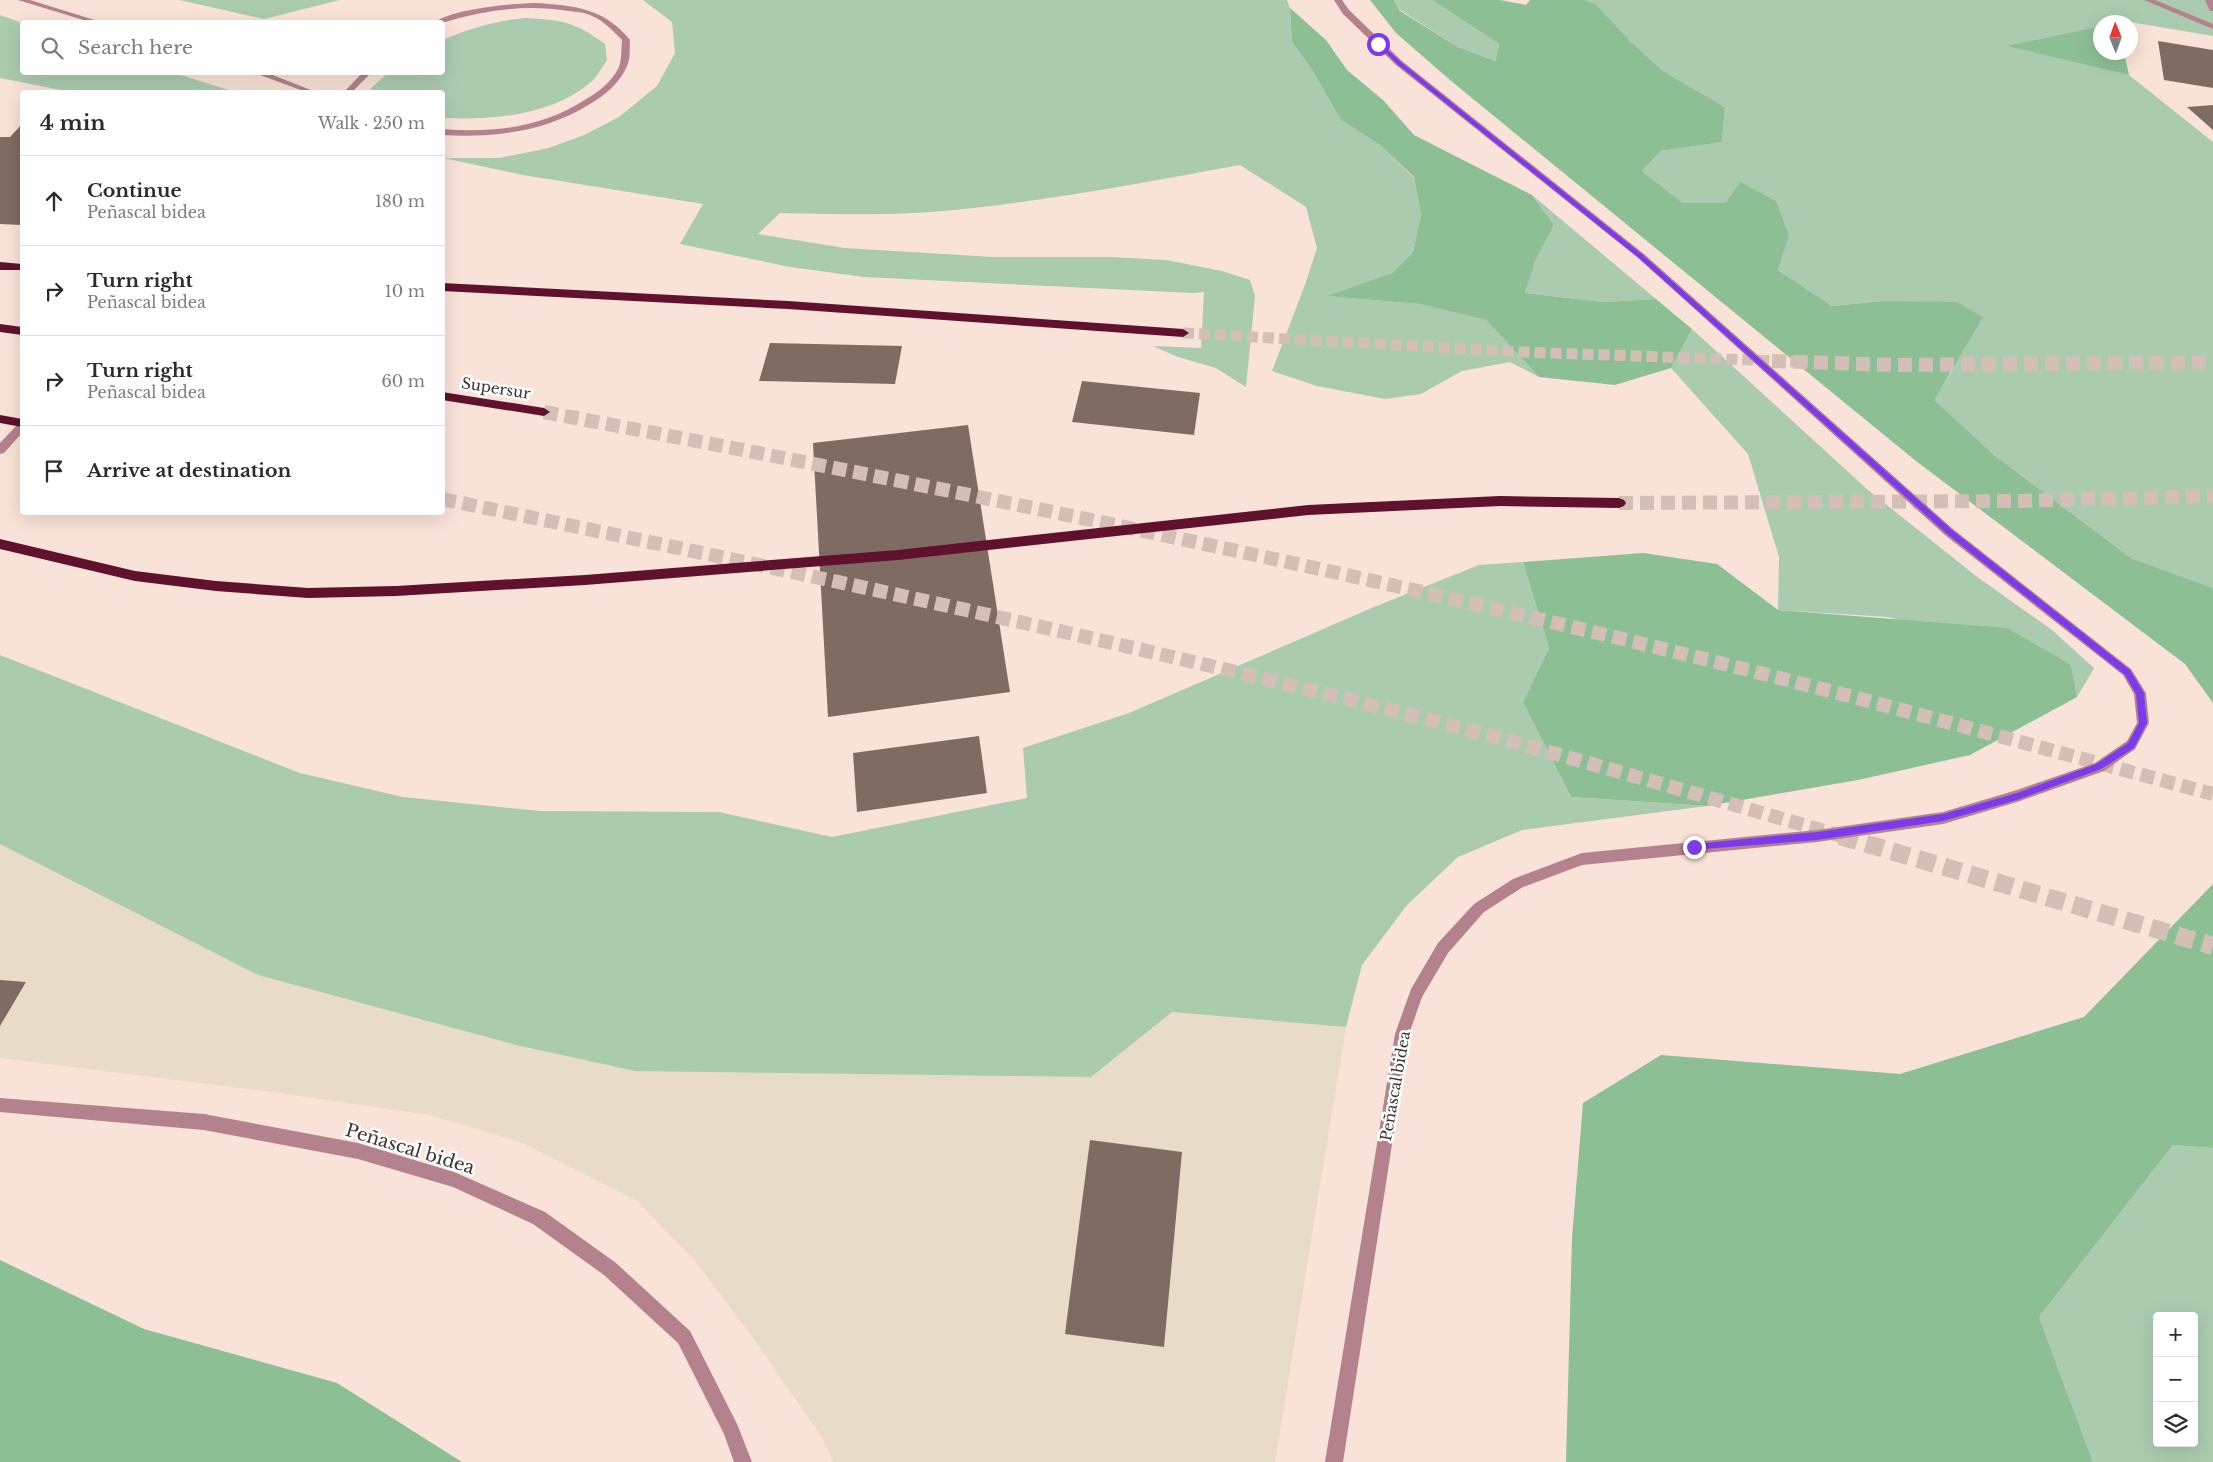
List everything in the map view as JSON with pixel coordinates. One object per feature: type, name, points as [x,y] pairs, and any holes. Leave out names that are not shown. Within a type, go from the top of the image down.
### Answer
[{"type":"highway","points":[[0,266],[20,267]]},
{"type":"highway","points":[[445,287],[788,305],[1183,333]]},
{"type":"highway","points":[[0,328],[20,331]]},
{"type":"highway","name":"Supersur","points":[[445,396],[544,412]]},
{"type":"highway","points":[[0,419],[20,423]]},
{"type":"highway","points":[[0,544],[135,576],[216,586],[308,593],[396,591],[585,580],[898,555],[1308,510],[1481,502],[1620,503]]},
{"type":"street","points":[[22,0],[90,20]]},
{"type":"street","name":"Peñascal bidea","points":[[1334,1462],[1402,1034],[1416,994],[1443,948],[1479,908],[1518,884],[1582,859],[1817,836],[1943,818],[2017,796],[2098,767],[2131,745],[2143,723],[2140,693],[2127,672],[1950,532],[1641,256],[1399,63],[1346,12],[1338,0]]},
{"type":"street","points":[[2148,0],[2213,27]]},
{"type":"street","points":[[2209,0],[2213,9]]},
{"type":"street","points":[[445,20],[471,11],[510,5],[552,5],[590,12],[615,27],[626,40],[625,60],[607,88],[584,105],[556,120],[522,129],[473,135],[445,132]]},
{"type":"street","points":[[264,75],[306,90]]},
{"type":"street","points":[[350,90],[365,75]]},
{"type":"street","points":[[0,450],[20,429]]},
{"type":"street","name":"Peñascal bidea","points":[[0,1105],[204,1122],[358,1151],[454,1180],[539,1218],[610,1269],[684,1337],[731,1430],[743,1462]]},
{"type":"shaded area","points":[[0,844],[258,975],[377,1007],[1090,1077],[1172,1012],[1346,1027],[1275,1462],[833,1462],[823,1439],[751,1335],[695,1261],[637,1201],[523,1143],[430,1115],[279,1093],[0,1058]]},
{"type":"green space","points":[[179,0],[340,0],[264,19]]},
{"type":"green space","points":[[643,0],[1287,0],[1290,8],[1292,42],[1312,70],[1341,120],[1380,145],[1414,178],[1421,215],[1413,252],[1392,273],[1328,296],[1419,304],[1486,320],[1539,377],[1510,362],[1462,371],[1421,394],[1385,399],[1317,386],[1272,371],[1317,248],[1306,207],[1240,165],[1018,203],[943,211],[902,214],[780,213],[758,234],[845,248],[993,257],[1111,257],[1166,260],[1222,271],[1250,280],[1255,296],[1246,387],[1216,368],[1178,357],[1153,346],[1201,348],[1204,292],[864,277],[790,267],[680,244],[703,204],[523,175],[445,158],[499,158],[549,148],[584,135],[619,117],[657,86],[675,53],[672,22]]},
{"type":"green space","points":[[1370,0],[1394,0],[1400,11],[1458,47],[1496,61],[1499,44],[1432,0],[1500,0],[1526,5],[1530,0],[1584,0],[1596,4],[1630,41],[1663,71],[1725,107],[1722,142],[1661,151],[1642,171],[1683,203],[1726,203],[1740,182],[1776,201],[1789,236],[1778,270],[1832,306],[1882,301],[1957,302],[1983,317],[1934,400],[1994,455],[2131,558],[2213,588],[2213,703],[2185,664],[1916,461],[1450,80],[1396,33]]},
{"type":"green space","points":[[1394,0],[1432,0],[1499,44],[1497,61],[1458,47],[1400,10]]},
{"type":"green space","points":[[1584,0],[2213,0],[2213,36],[2138,23],[2138,15],[2093,15],[2093,28],[2007,46],[2129,75],[2213,142],[2213,588],[2131,558],[1994,455],[1933,400],[1952,371],[1882,301],[1832,306],[1778,270],[1789,236],[1726,203],[1683,203],[1642,171],[1661,151],[1722,142],[1725,107],[1663,71],[1630,41],[1596,4]]},
{"type":"green space","points":[[1290,8],[1326,40],[1347,70],[1383,100],[1414,135],[1532,195],[1554,225],[1535,262],[1525,293],[1603,302],[1656,299],[1692,329],[1671,368],[1615,385],[1539,377],[1486,320],[1419,304],[1327,296],[1392,273],[1413,252],[1421,215],[1414,177],[1380,145],[1341,120],[1312,70],[1292,42]]},
{"type":"green space","points":[[0,15],[20,22],[20,75],[180,75],[229,90],[61,90],[0,78]]},
{"type":"green space","points":[[526,18],[559,21],[576,27],[605,44],[607,60],[593,80],[575,93],[540,109],[520,114],[481,118],[445,118],[445,90],[370,89],[386,75],[445,75],[445,39],[463,32],[504,21]]},
{"type":"green space","points":[[2093,27],[2093,60],[2126,60],[2129,75],[2006,46]]},
{"type":"green space","points":[[1532,195],[1656,299],[1603,302],[1525,293],[1535,262],[1554,225]]},
{"type":"green space","points":[[1692,329],[1868,490],[1976,576],[2052,630],[2094,668],[2077,697],[2071,665],[1888,617],[1778,610],[1779,557],[1748,454],[1671,368]]},
{"type":"green space","points":[[1643,553],[1717,564],[1778,610],[2007,628],[2071,665],[2077,697],[1970,755],[1858,780],[1707,806],[1571,797],[1523,702],[1549,648],[1523,562]]},
{"type":"green space","points":[[1523,562],[1549,648],[1523,702],[1571,797],[1707,806],[1522,830],[1458,857],[1407,905],[1362,965],[1346,1027],[1172,1012],[1091,1077],[635,1071],[516,1045],[258,975],[0,844],[0,655],[300,773],[403,797],[540,811],[719,812],[832,837],[1027,798],[1023,748],[1129,713],[1374,607],[1479,565]]},
{"type":"green space","points":[[2213,884],[2213,1148],[2173,1145],[2039,1317],[2093,1462],[1566,1462],[1572,1238],[1583,1103],[1661,1055],[1900,1074],[2084,1017]]},
{"type":"green space","points":[[2173,1145],[2213,1148],[2213,1462],[2093,1462],[2039,1317]]},
{"type":"green space","points":[[0,1260],[144,1329],[337,1383],[462,1462],[0,1462]]},
{"type":"building","points":[[2158,41],[2213,50],[2213,88],[2164,80]]},
{"type":"building","points":[[2213,105],[2213,130],[2187,107]]},
{"type":"building","points":[[20,126],[20,225],[0,224],[0,137],[10,137]]},
{"type":"building","points":[[770,343],[902,346],[895,384],[759,381]]},
{"type":"building","points":[[1082,381],[1200,393],[1194,435],[1072,422]]},
{"type":"building","points":[[968,425],[1010,692],[828,717],[813,443]]},
{"type":"building","points":[[979,736],[987,793],[857,812],[853,753]]},
{"type":"building","points":[[0,980],[26,982],[0,1026]]},
{"type":"building","points":[[1090,1140],[1182,1152],[1164,1347],[1065,1334]]},
{"type":"tunnel","points":[[1183,333],[1522,352],[1808,362]]},
{"type":"tunnel","points":[[1772,361],[1896,365],[2213,362]]},
{"type":"tunnel","points":[[544,412],[1003,502],[1461,601],[1820,688],[2213,794]]},
{"type":"tunnel","points":[[1619,503],[2017,501],[2213,496]]},
{"type":"tunnel","points":[[445,500],[932,602],[1297,687],[1526,746],[1845,837]]},
{"type":"tunnel","points":[[1840,836],[2213,946]]},
{"type":"route","points":[[1378,44],[1399,63],[1641,256],[1950,532],[2127,672],[2140,693],[2143,723],[2131,745],[2098,767],[2017,796],[1943,818],[1817,836],[1694,847]]}]
